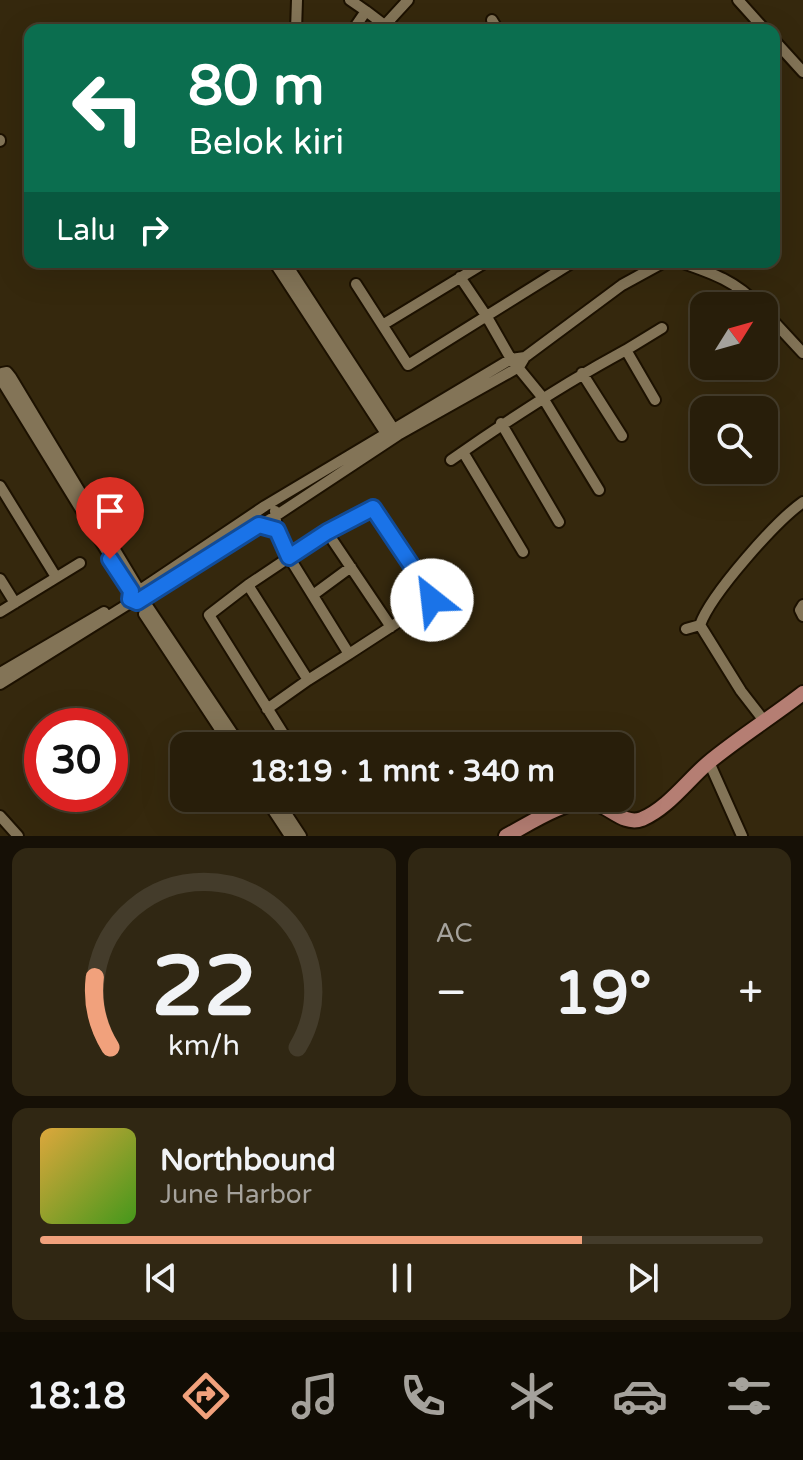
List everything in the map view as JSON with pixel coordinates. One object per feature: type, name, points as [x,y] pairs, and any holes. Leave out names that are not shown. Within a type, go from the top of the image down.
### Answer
[{"type":"main road","points":[[506,836],[554,811],[581,802],[593,802],[623,818],[634,821],[642,819],[664,805],[709,762],[803,693]]},
{"type":"street","points":[[296,24],[297,0]]},
{"type":"street","points":[[350,0],[384,24]]},
{"type":"street","points":[[390,24],[408,0]]},
{"type":"street","points":[[738,0],[760,24]]},
{"type":"street","points":[[357,24],[366,11]]},
{"type":"street","points":[[492,20],[494,24]]},
{"type":"street","points":[[780,47],[803,72]]},
{"type":"street","points":[[278,268],[392,434]]},
{"type":"street","points":[[291,268],[392,434]]},
{"type":"street","points":[[384,324],[476,268]]},
{"type":"street","points":[[356,284],[408,365],[564,268]]},
{"type":"street","points":[[3,674],[255,520],[270,503],[518,361],[622,285],[653,268]]},
{"type":"street","points":[[699,268],[718,274],[747,292]]},
{"type":"street","points":[[460,277],[543,398],[599,490]]},
{"type":"street","points":[[778,326],[803,353]]},
{"type":"street","points":[[451,460],[501,423],[662,328]]},
{"type":"street","points":[[626,350],[655,400]]},
{"type":"street","points":[[222,732],[136,595],[0,378],[2,373],[7,372],[11,377],[136,595],[231,732]]},
{"type":"street","points":[[582,373],[622,436]]},
{"type":"street","points":[[501,423],[559,522]]},
{"type":"street","points":[[255,520],[277,515],[392,434]]},
{"type":"street","points":[[463,452],[523,552]]},
{"type":"street","points":[[0,486],[56,577]]},
{"type":"street","points":[[700,625],[718,594],[766,536],[803,502]]},
{"type":"street","points":[[270,503],[277,515],[277,530],[289,557],[349,654]]},
{"type":"street","points":[[267,709],[428,605],[432,596],[376,511],[369,508],[327,532],[209,615],[267,709],[282,732]]},
{"type":"street","points":[[255,520],[277,530]]},
{"type":"street","points":[[327,532],[391,627]]},
{"type":"street","points":[[0,612],[80,563]]},
{"type":"street","points":[[313,595],[351,567]]},
{"type":"street","points":[[0,579],[15,603]]},
{"type":"street","points":[[248,585],[308,680]]},
{"type":"street","points":[[803,605],[800,610],[803,616]]},
{"type":"street","points":[[686,629],[700,625]]},
{"type":"street","points":[[700,625],[741,691],[765,722]]},
{"type":"street","points":[[709,762],[742,836]]},
{"type":"street","points":[[274,812],[290,836]]},
{"type":"street","points":[[285,812],[301,836]]},
{"type":"street","points":[[0,816],[18,836]]},
{"type":"route","points":[[110,559],[131,591],[130,599],[137,602],[259,525],[277,530],[289,557],[327,532],[373,508],[432,600]]}]
